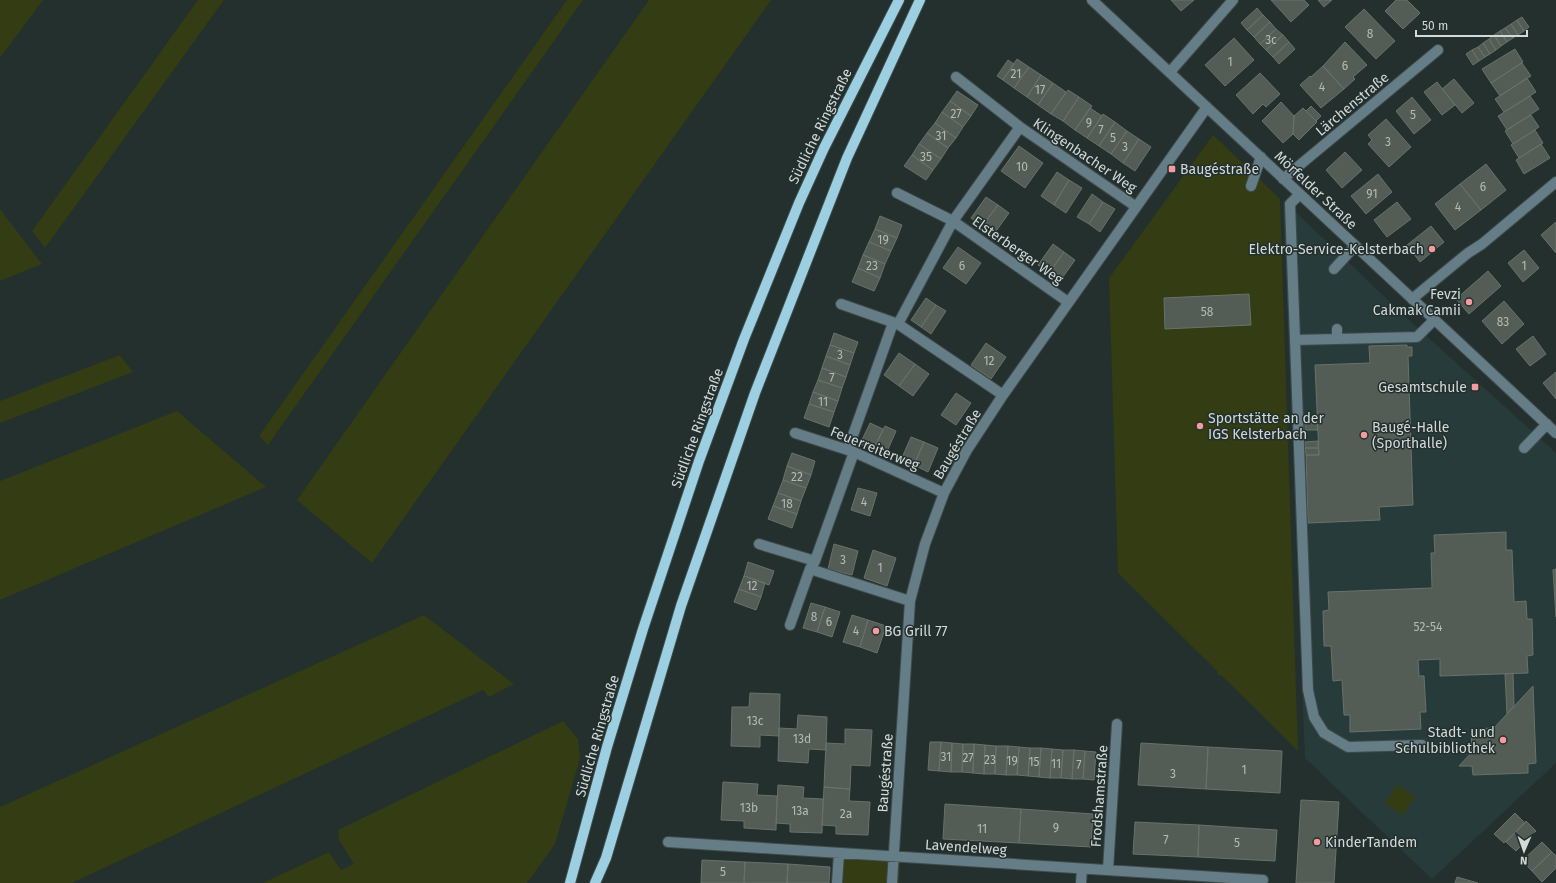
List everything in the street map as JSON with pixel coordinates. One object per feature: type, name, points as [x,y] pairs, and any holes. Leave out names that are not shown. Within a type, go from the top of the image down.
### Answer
[{"type":"main road","name":"Südliche Ringstraße","points":[[569,882],[607,747],[643,629],[699,461],[736,362],[776,258],[824,148],[899,0]]},
{"type":"main road","points":[[595,883],[606,858],[681,606],[755,393],[847,158],[920,0]]},
{"type":"street","name":"Mörfelder Straße","points":[[1092,0],[1556,433]]},
{"type":"street","points":[[1170,72],[1234,0]]},
{"type":"street","name":"Lärchenstraße","points":[[1283,179],[1438,50]]},
{"type":"street","name":"Klingenbacher Weg","points":[[956,77],[1020,127],[1135,206]]},
{"type":"street","name":"Baugéstraße","points":[[892,883],[910,601],[924,544],[944,493],[968,450],[1003,395],[1206,107]]},
{"type":"street","name":"Klingenbacher Weg","points":[[953,221],[1020,127]]},
{"type":"street","points":[[1251,186],[1261,157]]},
{"type":"street","points":[[1412,299],[1468,253],[1482,244],[1556,182]]},
{"type":"street","name":"Elsterberger Weg","points":[[897,193],[953,221],[1068,302]]},
{"type":"street","points":[[1300,194],[1290,204],[1308,690],[1314,717],[1324,733],[1348,747],[1422,745]]},
{"type":"street","name":"Elsterberger Weg","points":[[790,625],[895,324],[953,221]]},
{"type":"street","points":[[1334,269],[1355,246]]},
{"type":"street","points":[[840,304],[895,324],[1003,395]]},
{"type":"street","points":[[1295,340],[1337,334],[1417,337],[1434,320]]},
{"type":"street","points":[[1524,448],[1547,424]]},
{"type":"street","name":"Feuerreiterweg","points":[[795,433],[851,450],[944,493]]},
{"type":"street","points":[[760,544],[910,601]]},
{"type":"street","name":"Frodshamstraße","points":[[1108,870],[1117,724]]},
{"type":"street","name":"Lavendelweg","points":[[668,842],[1263,880]]},
{"type":"street","points":[[837,883],[839,853]]},
{"type":"street","points":[[599,883],[606,858]]},
{"type":"street","points":[[1081,883],[1082,869]]},
{"type":"shaded area","points":[[1283,200],[1411,322],[1556,453],[1556,763],[1432,879],[1305,758]]},
{"type":"green space","points":[[0,0],[43,0],[0,58]]},
{"type":"green space","points":[[198,0],[224,0],[45,248],[32,231]]},
{"type":"green space","points":[[567,0],[583,0],[268,445],[259,436]]},
{"type":"green space","points":[[649,0],[771,0],[372,563],[297,500]]},
{"type":"green space","name":"Sportstätte an der IGS Kelsterbach","points":[[1213,135],[1280,199],[1298,751],[1221,675],[1218,675],[1218,672],[1118,573],[1109,278]]},
{"type":"green space","points":[[0,209],[42,264],[0,281]]},
{"type":"green space","points":[[120,355],[133,372],[0,423],[0,401]]},
{"type":"green space","points":[[177,411],[266,487],[0,600],[0,481]]},
{"type":"green space","points":[[424,615],[514,684],[489,697],[483,690],[72,883],[0,883],[0,807]]},
{"type":"green space","points":[[563,721],[578,739],[580,759],[555,844],[527,883],[263,883],[329,852],[341,870],[354,864],[339,840],[338,830]]},
{"type":"green space","points":[[1396,785],[1415,796],[1404,815],[1385,804]]},
{"type":"green space","points":[[836,858],[900,863],[899,883],[834,883]]},
{"type":"building","points":[[1171,0],[1194,0],[1181,11]]},
{"type":"building","points":[[1271,0],[1304,0],[1309,5],[1291,22]]},
{"type":"building","points":[[1318,0],[1332,0],[1324,7]]},
{"type":"building","points":[[1396,0],[1407,0],[1420,13],[1403,29],[1385,11]]},
{"type":"building","points":[[1257,8],[1263,15],[1247,30],[1241,23]]},
{"type":"building","points":[[1364,9],[1395,41],[1376,59],[1345,27]]},
{"type":"building","points":[[1263,15],[1270,22],[1254,37],[1247,30]]},
{"type":"building","points":[[1522,17],[1529,27],[1524,31],[1517,20]]},
{"type":"building","points":[[1517,20],[1524,31],[1518,35],[1511,24]]},
{"type":"building","points":[[1270,22],[1276,29],[1260,44],[1254,37]]},
{"type":"building","points":[[1511,24],[1518,35],[1513,38],[1505,28]]},
{"type":"building","points":[[1505,28],[1513,38],[1507,42],[1500,31]]},
{"type":"building","points":[[1276,29],[1283,35],[1266,50],[1260,44]]},
{"type":"building","points":[[1500,31],[1507,42],[1501,46],[1494,35]]},
{"type":"building","points":[[1283,35],[1289,42],[1273,57],[1266,50]]},
{"type":"building","points":[[1494,35],[1501,46],[1496,50],[1489,39]]},
{"type":"building","points":[[1234,38],[1254,60],[1225,86],[1205,65]]},
{"type":"building","points":[[1489,39],[1496,50],[1490,54],[1483,43]]},
{"type":"building","points":[[1289,42],[1295,49],[1279,64],[1273,57]]},
{"type":"building","points":[[1345,42],[1367,65],[1353,77],[1355,79],[1344,89],[1323,66]]},
{"type":"building","points":[[1483,43],[1490,54],[1485,57],[1478,47]]},
{"type":"building","points":[[1478,47],[1485,57],[1479,61],[1472,50]]},
{"type":"building","points":[[1515,49],[1523,62],[1491,83],[1482,69]]},
{"type":"building","points":[[1472,50],[1479,61],[1473,65],[1466,54]]},
{"type":"building","points":[[1017,59],[1029,67],[1014,88],[1003,80]]},
{"type":"building","points":[[1008,60],[1014,64],[1003,80],[997,76]]},
{"type":"building","points":[[1522,63],[1531,76],[1500,96],[1491,83]]},
{"type":"building","points":[[1323,66],[1344,89],[1321,108],[1300,85]]},
{"type":"building","points":[[1029,67],[1041,75],[1027,97],[1014,88]]},
{"type":"building","points":[[1260,73],[1280,94],[1266,107],[1263,104],[1253,114],[1236,95]]},
{"type":"building","points":[[1041,75],[1053,83],[1038,105],[1027,97]]},
{"type":"building","points":[[1527,78],[1536,92],[1504,112],[1495,99]]},
{"type":"building","points":[[1454,79],[1474,103],[1462,113],[1442,89]]},
{"type":"building","points":[[1437,82],[1455,105],[1442,115],[1424,92]]},
{"type":"building","points":[[1053,83],[1066,92],[1051,114],[1038,105]]},
{"type":"building","points":[[1068,90],[1079,97],[1063,121],[1051,114]]},
{"type":"building","points":[[957,91],[978,105],[971,116],[950,101]]},
{"type":"building","points":[[1530,96],[1539,109],[1507,130],[1498,116]]},
{"type":"building","points":[[1079,97],[1092,106],[1075,130],[1063,121]]},
{"type":"building","points":[[1412,97],[1431,120],[1414,134],[1396,111]]},
{"type":"building","points":[[950,101],[971,116],[963,127],[942,112]]},
{"type":"building","points":[[1281,102],[1294,116],[1293,134],[1283,143],[1262,121]]},
{"type":"building","points":[[1311,106],[1321,116],[1316,121],[1306,111]]},
{"type":"building","points":[[1090,108],[1102,116],[1087,138],[1075,130]]},
{"type":"building","points":[[1303,108],[1317,122],[1299,140],[1293,134],[1294,116]]},
{"type":"building","points":[[942,112],[963,127],[956,138],[935,123]]},
{"type":"building","points":[[1103,114],[1115,122],[1099,146],[1087,138]]},
{"type":"building","points":[[1531,115],[1539,127],[1513,144],[1505,131]]},
{"type":"building","points":[[1386,119],[1411,147],[1389,167],[1368,144],[1372,140],[1368,135]]},
{"type":"building","points":[[1115,122],[1127,131],[1111,154],[1099,146]]},
{"type":"building","points":[[935,123],[956,138],[948,148],[927,133]]},
{"type":"building","points":[[1535,130],[1543,143],[1519,158],[1511,145]]},
{"type":"building","points":[[1127,131],[1139,139],[1123,163],[1111,154]]},
{"type":"building","points":[[927,133],[948,148],[941,159],[919,144]]},
{"type":"building","points":[[1139,139],[1151,147],[1135,171],[1123,163]]},
{"type":"building","points":[[919,144],[941,159],[933,170],[912,155]]},
{"type":"building","points":[[1541,144],[1550,158],[1524,174],[1516,160]]},
{"type":"building","points":[[1019,146],[1043,163],[1025,188],[1001,171]]},
{"type":"building","points":[[1345,152],[1362,170],[1342,188],[1326,170]]},
{"type":"building","points":[[912,155],[933,170],[926,180],[904,166]]},
{"type":"building","points":[[1486,164],[1506,190],[1481,210],[1460,184]]},
{"type":"building","points":[[1057,172],[1069,180],[1054,205],[1041,196]]},
{"type":"building","points":[[1378,174],[1392,192],[1366,214],[1351,196]]},
{"type":"building","points":[[1069,180],[1082,188],[1066,213],[1054,205]]},
{"type":"building","points":[[1460,184],[1481,210],[1455,230],[1435,204]]},
{"type":"building","points":[[1092,194],[1103,202],[1089,224],[1077,217]]},
{"type":"building","points":[[986,197],[998,205],[982,226],[971,218]]},
{"type":"building","points":[[1103,202],[1115,209],[1100,232],[1089,224]]},
{"type":"building","points":[[1397,202],[1411,219],[1387,237],[1374,220]]},
{"type":"building","points":[[998,205],[1009,213],[994,234],[982,226]]},
{"type":"building","points":[[880,216],[902,225],[897,238],[875,229]]},
{"type":"building","points":[[1556,222],[1556,253],[1541,235]]},
{"type":"building","points":[[1431,226],[1444,242],[1420,262],[1407,245]]},
{"type":"building","points":[[875,229],[897,238],[891,251],[869,242]]},
{"type":"building","points":[[869,242],[891,251],[885,264],[863,255]]},
{"type":"building","points":[[1053,244],[1064,252],[1049,273],[1038,265]]},
{"type":"building","points":[[958,247],[981,263],[966,284],[943,268]]},
{"type":"building","points":[[1524,250],[1539,268],[1523,282],[1508,263]]},
{"type":"building","points":[[1064,252],[1075,260],[1060,281],[1049,273]]},
{"type":"building","points":[[863,255],[885,264],[880,278],[858,268]]},
{"type":"building","points":[[858,268],[880,278],[874,291],[852,282]]},
{"type":"building","points":[[1488,271],[1501,286],[1469,314],[1456,299]]},
{"type":"building","points":[[1249,294],[1251,325],[1165,329],[1164,298]]},
{"type":"building","points":[[926,298],[936,305],[921,327],[911,320]]},
{"type":"building","points":[[1504,301],[1524,324],[1502,344],[1482,321]]},
{"type":"building","points":[[936,305],[946,311],[931,334],[921,327]]},
{"type":"building","points":[[834,333],[858,342],[854,353],[830,345]]},
{"type":"building","points":[[1533,336],[1546,354],[1530,366],[1516,349]]},
{"type":"building","points":[[986,343],[1006,357],[991,379],[971,365]]},
{"type":"building","points":[[830,345],[854,353],[850,365],[826,356]]},
{"type":"building","name":"Baugé-Halle (Sporthalle)","points":[[1407,345],[1407,347],[1412,347],[1412,356],[1408,356],[1413,505],[1379,507],[1380,520],[1308,523],[1306,455],[1319,455],[1315,365],[1370,363],[1369,346]]},
{"type":"building","points":[[899,353],[915,364],[899,386],[884,375]]},
{"type":"building","points":[[826,356],[850,365],[846,377],[822,368]]},
{"type":"building","points":[[915,364],[929,374],[913,396],[899,386]]},
{"type":"building","points":[[822,368],[846,377],[842,388],[818,380]]},
{"type":"building","points":[[1556,372],[1556,399],[1543,383]]},
{"type":"building","points":[[818,380],[842,388],[838,401],[813,392]]},
{"type":"building","points":[[813,392],[838,401],[834,412],[809,404]]},
{"type":"building","points":[[956,393],[971,403],[956,425],[941,415]]},
{"type":"building","points":[[809,404],[834,412],[829,427],[804,418]]},
{"type":"building","points":[[870,423],[883,429],[873,450],[860,444]]},
{"type":"building","points":[[1305,423],[1317,423],[1318,430],[1305,430]]},
{"type":"building","points":[[885,426],[896,431],[886,454],[874,449]]},
{"type":"building","points":[[911,437],[924,442],[914,465],[901,460]]},
{"type":"building","points":[[1318,441],[1318,448],[1305,448],[1305,442]]},
{"type":"building","points":[[924,442],[938,448],[928,472],[914,465]]},
{"type":"building","points":[[1305,448],[1318,448],[1319,455],[1306,455]]},
{"type":"building","points":[[792,453],[815,461],[811,475],[787,466]]},
{"type":"building","points":[[787,466],[811,475],[806,488],[783,480]]},
{"type":"building","points":[[783,480],[806,488],[801,501],[778,493]]},
{"type":"building","points":[[858,488],[877,493],[870,516],[851,510]]},
{"type":"building","points":[[778,493],[801,501],[797,514],[773,506]]},
{"type":"building","points":[[773,506],[797,514],[792,528],[768,519]]},
{"type":"building","points":[[1506,532],[1506,550],[1512,550],[1514,602],[1526,601],[1527,619],[1532,619],[1533,655],[1527,656],[1528,673],[1440,676],[1440,659],[1418,660],[1419,676],[1424,676],[1426,712],[1420,712],[1421,729],[1350,732],[1350,715],[1344,715],[1342,680],[1333,681],[1331,646],[1324,646],[1323,611],[1329,610],[1328,592],[1432,588],[1431,553],[1435,553],[1434,535]]},
{"type":"building","points":[[834,544],[858,551],[852,575],[828,569]]},
{"type":"building","points":[[873,550],[896,558],[887,586],[864,578]]},
{"type":"building","points":[[748,562],[774,571],[769,585],[744,576]]},
{"type":"building","points":[[1556,569],[1556,617],[1553,570]]},
{"type":"building","points":[[744,576],[765,583],[761,597],[739,589]]},
{"type":"building","points":[[739,589],[761,597],[756,610],[734,602]]},
{"type":"building","points":[[811,603],[825,607],[817,632],[803,628]]},
{"type":"building","points":[[825,607],[840,612],[832,637],[817,632]]},
{"type":"building","points":[[852,615],[868,620],[860,647],[843,642]]},
{"type":"building","points":[[868,620],[886,626],[877,653],[860,647]]},
{"type":"building","points":[[1513,673],[1514,706],[1507,714],[1505,674]]},
{"type":"building","name":"Stadt- und Schulbibliothek","points":[[1533,686],[1536,763],[1528,764],[1528,773],[1473,775],[1472,766],[1459,766],[1472,752],[1471,729],[1494,728]]},
{"type":"building","points":[[750,693],[780,694],[779,736],[760,735],[760,747],[731,746],[732,707],[749,707]]},
{"type":"building","points":[[798,715],[827,717],[826,750],[809,749],[808,763],[778,761],[779,728],[797,729]]},
{"type":"building","points":[[845,729],[872,730],[870,766],[851,765],[850,789],[824,787],[826,743],[845,744]]},
{"type":"building","points":[[930,742],[941,742],[939,771],[928,770]]},
{"type":"building","points":[[941,742],[952,743],[951,772],[939,771]]},
{"type":"building","points":[[952,743],[963,744],[962,772],[951,772]]},
{"type":"building","points":[[1141,743],[1208,747],[1206,789],[1138,785]]},
{"type":"building","points":[[963,744],[974,744],[973,773],[962,772]]},
{"type":"building","points":[[974,744],[985,745],[984,774],[973,773]]},
{"type":"building","points":[[985,745],[996,746],[995,774],[984,774]]},
{"type":"building","points":[[996,746],[1008,746],[1006,775],[995,774]]},
{"type":"building","points":[[1008,746],[1019,747],[1017,775],[1006,775]]},
{"type":"building","points":[[1019,747],[1030,748],[1028,776],[1017,775]]},
{"type":"building","points":[[1208,747],[1282,751],[1280,793],[1206,789]]},
{"type":"building","points":[[1030,748],[1041,748],[1039,777],[1028,776]]},
{"type":"building","points":[[1041,748],[1052,749],[1050,778],[1039,777]]},
{"type":"building","points":[[1052,749],[1063,750],[1061,778],[1050,778]]},
{"type":"building","points":[[1063,750],[1074,750],[1072,779],[1061,778]]},
{"type":"building","points":[[1074,750],[1085,751],[1083,779],[1072,779]]},
{"type":"building","points":[[1085,751],[1096,752],[1094,780],[1083,779]]},
{"type":"building","points":[[723,782],[758,784],[757,795],[777,796],[776,830],[744,828],[744,821],[721,820]]},
{"type":"building","points":[[778,785],[804,787],[803,798],[823,799],[822,833],[790,832],[790,824],[776,823]]},
{"type":"building","points":[[824,787],[850,789],[849,801],[870,802],[868,835],[836,834],[836,826],[822,825]]},
{"type":"building","name":"KinderTandem","points":[[1301,800],[1339,802],[1334,883],[1296,883]]},
{"type":"building","points":[[945,804],[1021,809],[1019,843],[943,839]]},
{"type":"building","points":[[1021,809],[1093,814],[1091,847],[1019,843]]},
{"type":"building","points":[[1515,813],[1525,823],[1504,843],[1494,834]]},
{"type":"building","points":[[1526,821],[1536,831],[1516,851],[1506,842]]},
{"type":"building","points":[[1135,822],[1199,825],[1198,857],[1133,854]]},
{"type":"building","points":[[1199,825],[1277,830],[1275,861],[1198,857]]},
{"type":"building","points":[[1542,842],[1552,852],[1532,871],[1522,861]]},
{"type":"building","points":[[1552,852],[1556,856],[1556,868],[1542,882],[1532,871]]},
{"type":"building","points":[[702,860],[745,862],[744,883],[701,883]]},
{"type":"building","points":[[745,862],[788,864],[787,883],[744,883]]},
{"type":"building","points":[[788,864],[830,867],[829,883],[787,883]]},
{"type":"building","points":[[1457,877],[1478,883],[1455,883]]},
{"type":"place","name":"Baugéstraße","points":[[1172,169]]},
{"type":"place","name":"Elektro-Service-Kelsterbach","points":[[1432,249]]},
{"type":"place","name":"Fevzi Cakmak Camii","points":[[1469,302]]},
{"type":"place","name":"Gesamtschule","points":[[1475,387]]},
{"type":"place","name":"Sportstätte an der IGS Kelsterbach","points":[[1200,426]]},
{"type":"place","name":"Baugé-Halle (Sporthalle)","points":[[1364,435]]},
{"type":"place","name":"BG Grill 77","points":[[876,631]]},
{"type":"place","name":"Stadt- und Schulbibliothek","points":[[1503,740]]},
{"type":"place","name":"KinderTandem","points":[[1317,842]]}]
